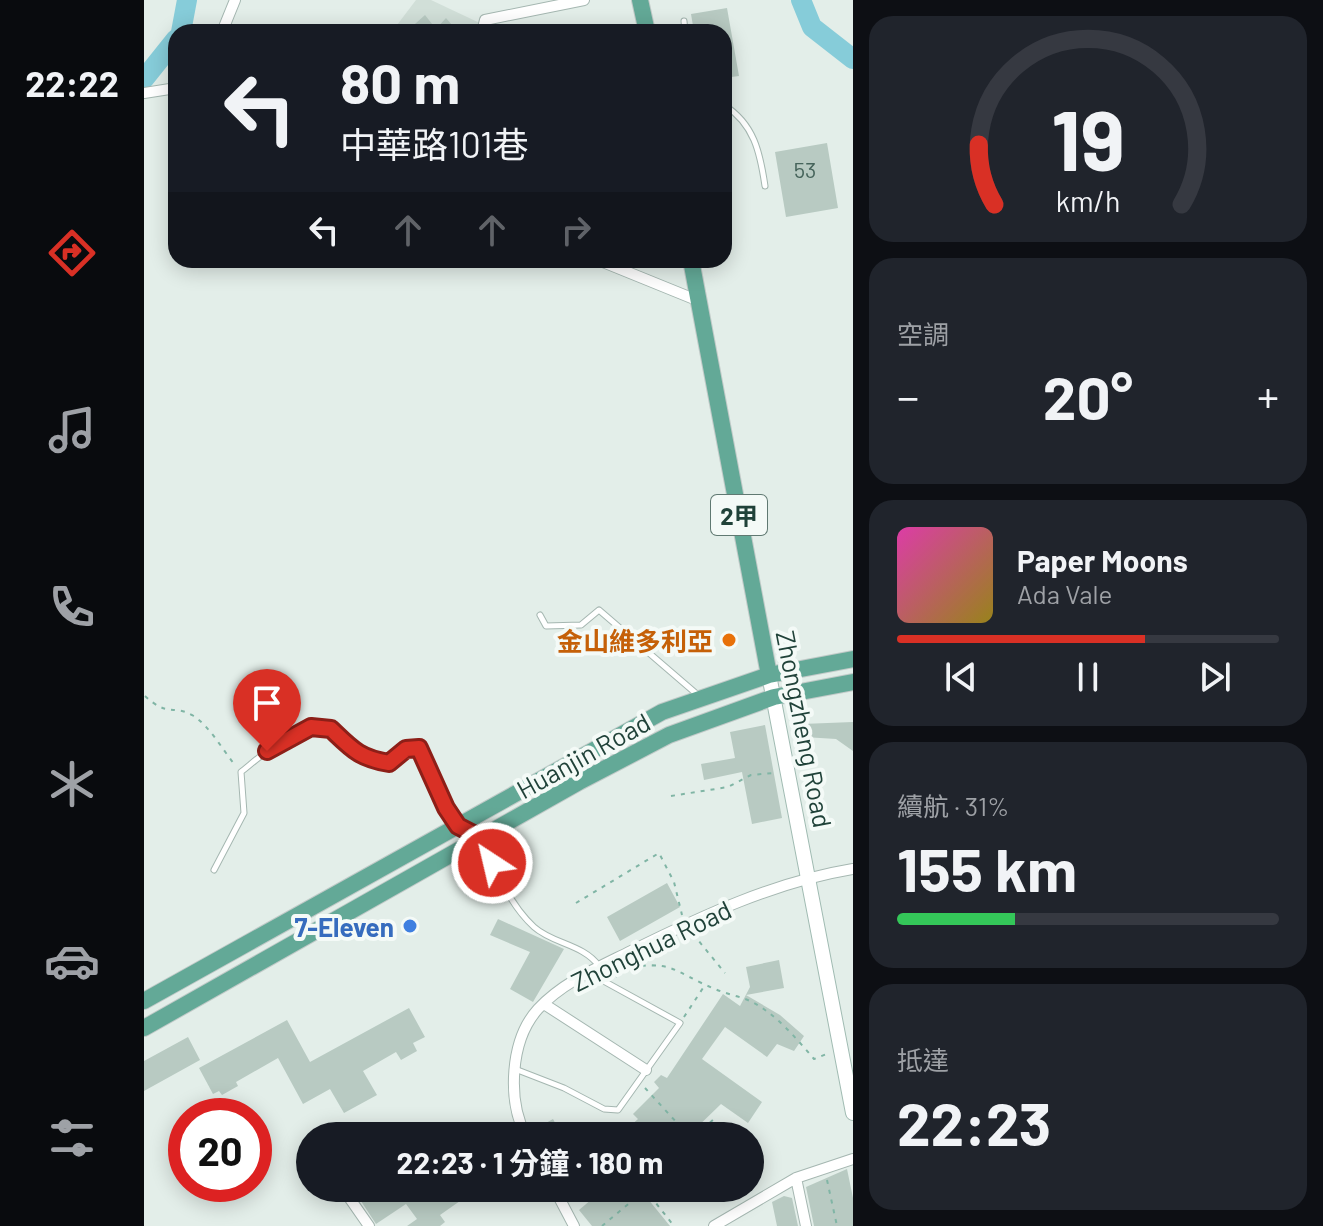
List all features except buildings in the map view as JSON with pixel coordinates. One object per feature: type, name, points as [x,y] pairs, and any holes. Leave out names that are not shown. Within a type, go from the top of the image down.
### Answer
[{"type":"main road","points":[[640,0],[645,24]]},
{"type":"main road","name":"2甲","points":[[693,268],[699,301]]},
{"type":"main road","name":"Zhongzheng Road","points":[[699,301],[769,675]]},
{"type":"main road","name":"Huanjin Road","points":[[144,1001],[662,712],[769,675],[853,659]]},
{"type":"main road","name":"Huanjin Road","points":[[144,1028],[669,735],[774,697],[853,682]]},
{"type":"street","points":[[225,24],[235,0]]},
{"type":"street","points":[[484,24],[485,20],[584,0]]},
{"type":"street","points":[[144,93],[168,89]]},
{"type":"street","points":[[618,268],[699,301]]},
{"type":"street","name":"Zhongzheng Road","points":[[769,675],[853,1113]]},
{"type":"street","name":"Zhonghua Road","points":[[522,1122],[515,1100],[514,1068],[520,1045],[536,1011],[544,1004],[594,970],[685,923],[809,877],[852,866]]},
{"type":"street","points":[[544,1004],[646,1070]]},
{"type":"street","points":[[714,1226],[796,1178],[853,1159]]},
{"type":"street","points":[[796,1178],[806,1226]]},
{"type":"street","points":[[352,1202],[369,1226]]},
{"type":"street","points":[[561,1202],[574,1226]]},
{"type":"lane","points":[[732,110],[759,145],[765,186]]},
{"type":"lane","points":[[540,615],[546,626],[581,625],[599,610],[701,699]]},
{"type":"lane","points":[[214,870],[244,813],[241,772],[267,751],[311,727],[331,729],[350,750],[374,760],[389,763],[413,747],[423,753],[446,808],[458,826],[483,839],[502,887],[535,928],[576,948],[594,970],[611,984],[680,1023],[618,1110],[604,1109],[564,1088],[514,1068]]},
{"type":"path","points":[[145,696],[160,710],[189,714],[202,723],[241,772]]},
{"type":"path","points":[[671,796],[728,787],[751,775],[789,773]]},
{"type":"path","points":[[576,903],[659,853],[674,882],[685,923],[725,973]]},
{"type":"path","points":[[611,984],[622,969],[646,964],[676,967],[706,984],[752,1002],[787,1028],[814,1059],[841,1048]]},
{"type":"path","points":[[680,1023],[706,984]]},
{"type":"path","points":[[639,1081],[676,1122]]},
{"type":"path","points":[[711,1122],[715,1118]]},
{"type":"path","points":[[825,1167],[837,1226]]},
{"type":"path","points":[[602,1226],[631,1202]]},
{"type":"path","points":[[654,1202],[674,1226]]},
{"type":"shaded area","points":[[416,0],[431,0],[482,24],[398,24]]},
{"type":"waterway","points":[[182,24],[187,0]]},
{"type":"waterway","points":[[801,0],[812,27],[853,59]]},
{"type":"waterway","points":[[144,79],[168,49]]},
{"type":"place","name":"金山維多利亞","points":[[729,640]]},
{"type":"place","name":"7-Eleven","points":[[410,926]]},
{"type":"route","points":[[267,751],[311,727],[331,729],[350,750],[389,763],[406,749],[419,748],[446,808],[458,826],[483,839],[492,863]]}]
